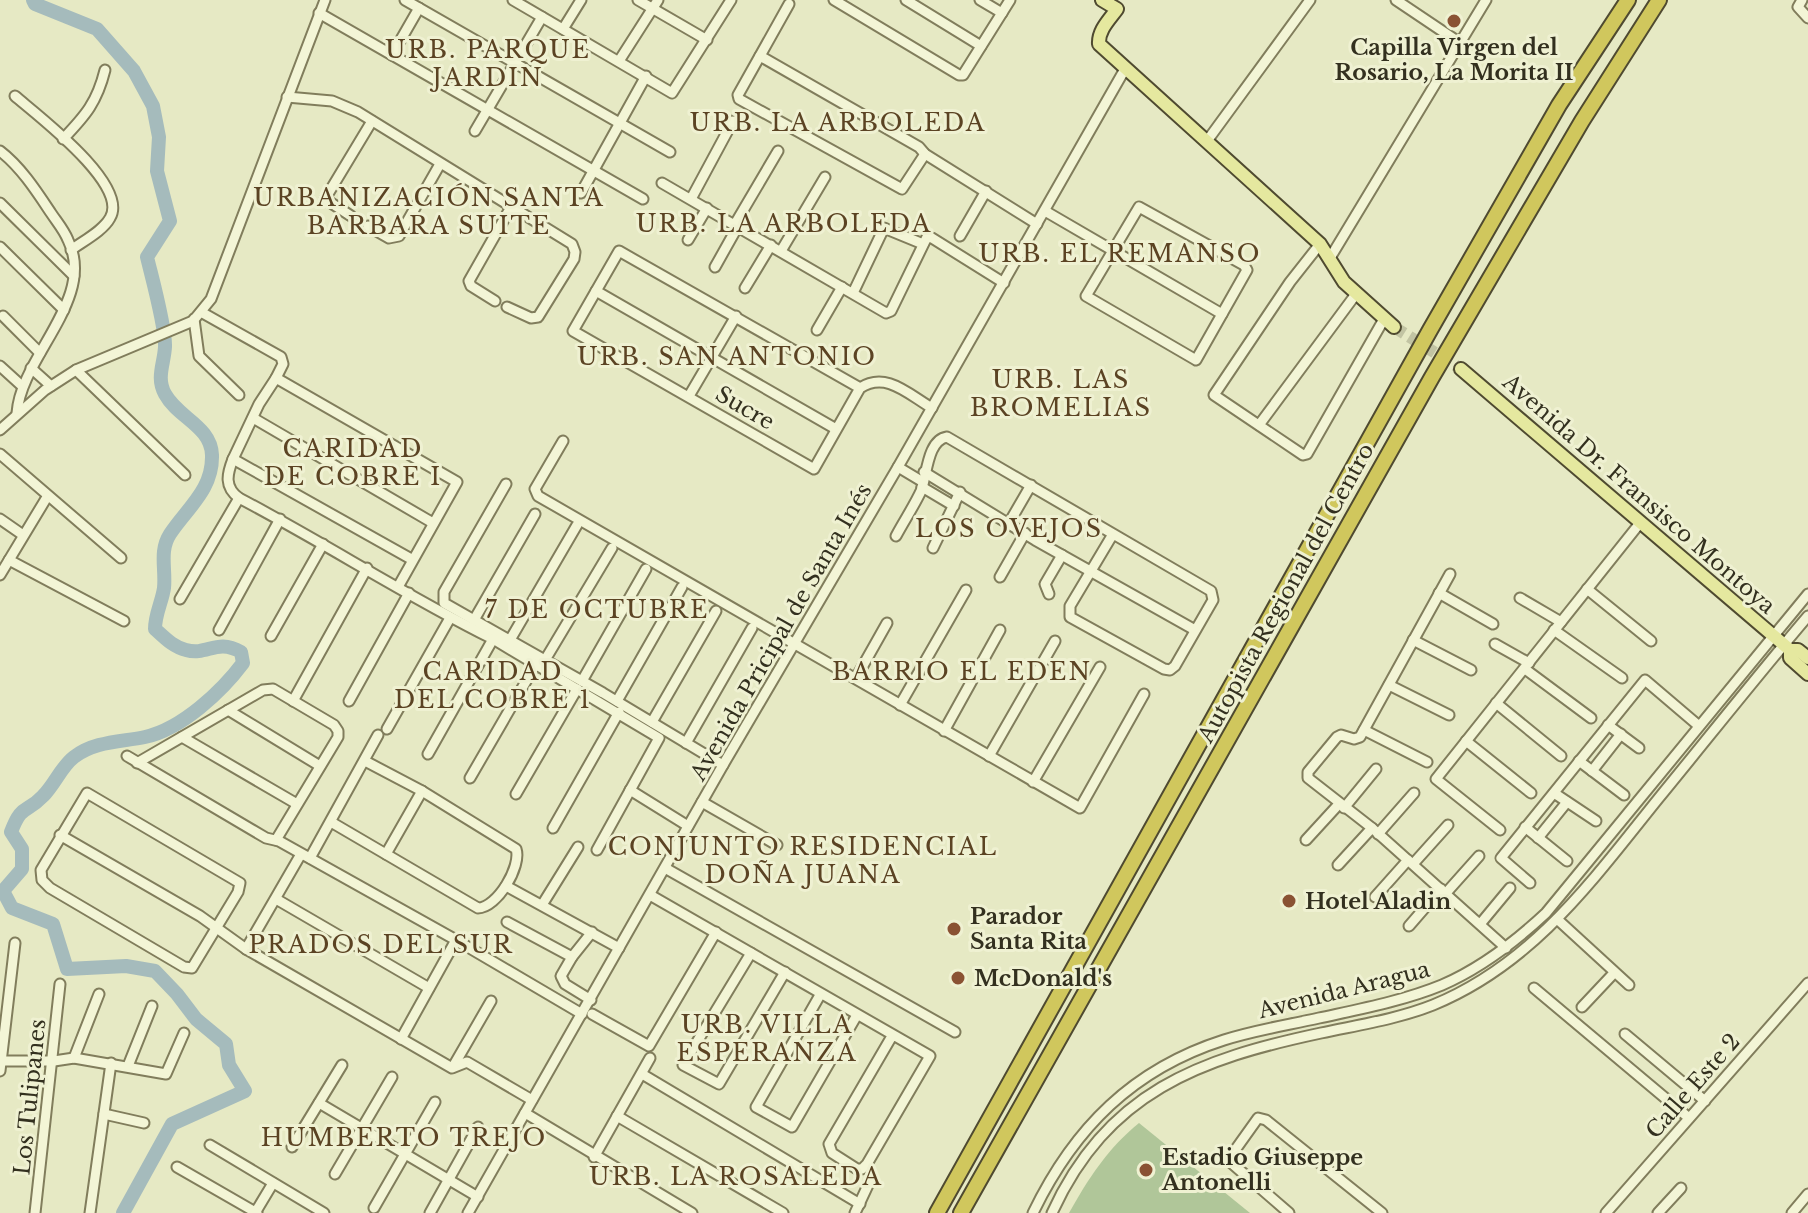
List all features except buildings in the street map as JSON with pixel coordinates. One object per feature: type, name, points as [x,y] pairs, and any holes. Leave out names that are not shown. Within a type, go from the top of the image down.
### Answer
[{"type":"highway","name":"Autopista Regional del Centro","points":[[937,1213],[1430,330],[1559,105],[1628,0]]},
{"type":"highway","name":"Autopista Regional del Centro","points":[[961,1213],[1432,377],[1582,121],[1659,0]]},
{"type":"main road","points":[[1102,0],[1121,4],[1103,28],[1099,44],[1320,244],[1344,282],[1389,323]]},
{"type":"main road","name":"Avenida Dr. Fransisco Montoya","points":[[1461,369],[1787,648],[1798,650],[1808,658]]},
{"type":"main road","name":"Avenida Dr. Fransisco Montoya","points":[[1787,648],[1790,658],[1808,674]]},
{"type":"street","points":[[0,430],[51,386],[76,370],[176,329],[198,316],[211,299],[325,0]]},
{"type":"street","points":[[405,0],[670,152]]},
{"type":"street","points":[[513,0],[672,93],[731,0]]},
{"type":"street","points":[[563,29],[581,0]]},
{"type":"street","points":[[638,0],[655,4],[707,40]]},
{"type":"street","points":[[834,0],[956,75],[963,75],[1010,0]]},
{"type":"street","points":[[906,0],[981,46]]},
{"type":"street","points":[[980,0],[1002,13]]},
{"type":"street","points":[[1207,141],[1310,0]]},
{"type":"street","points":[[1396,0],[1460,43]]},
{"type":"street","points":[[1330,258],[1486,0]]},
{"type":"street","points":[[1802,0],[1798,7],[1808,18]]},
{"type":"street","points":[[619,61],[655,4]]},
{"type":"street","points":[[789,4],[738,95],[739,99],[899,189],[905,188],[925,154]]},
{"type":"street","points":[[392,55],[419,8]]},
{"type":"street","points":[[319,13],[643,199]]},
{"type":"street","points":[[475,131],[542,17]]},
{"type":"street","points":[[760,56],[919,147],[925,154],[1037,224]]},
{"type":"street","name":"Avenida Pricipal de Santa Inés","points":[[468,1213],[532,1100],[587,1014],[591,1000],[688,826],[1125,69]]},
{"type":"street","points":[[63,139],[97,99],[105,70]]},
{"type":"street","points":[[581,193],[646,76]]},
{"type":"street","points":[[15,96],[100,176],[111,198],[108,221],[71,250]]},
{"type":"street","points":[[287,97],[332,101],[372,121],[572,244],[575,252],[538,317],[531,318],[507,307]]},
{"type":"street","points":[[351,216],[325,199],[372,121]]},
{"type":"street","points":[[691,199],[733,121]]},
{"type":"street","points":[[0,151],[38,193],[69,241],[74,276],[64,310],[22,386],[17,413]]},
{"type":"street","points":[[715,267],[778,151]]},
{"type":"street","points":[[368,226],[389,238],[399,236],[440,164]]},
{"type":"street","points":[[781,251],[825,177]]},
{"type":"street","points":[[662,183],[889,313],[927,237],[1004,283]]},
{"type":"street","points":[[960,236],[986,191]]},
{"type":"street","points":[[0,203],[74,276]]},
{"type":"street","points":[[495,301],[471,286],[469,281],[511,207]]},
{"type":"street","points":[[1139,207],[1244,265],[1245,274],[1196,360],[1088,298],[1087,293],[1112,250],[1139,207]]},
{"type":"street","points":[[688,240],[707,208]]},
{"type":"street","points":[[1045,211],[1222,314]]},
{"type":"street","points":[[853,293],[884,228],[923,244]]},
{"type":"street","points":[[1320,244],[1214,392],[1216,398],[1303,455],[1307,454],[1389,323]]},
{"type":"street","points":[[745,288],[771,245]]},
{"type":"street","points":[[0,247],[64,310]]},
{"type":"street","points":[[860,388],[619,251],[596,291],[836,429],[860,388],[870,381],[882,379],[932,408]]},
{"type":"street","points":[[817,330],[842,287]]},
{"type":"street","name":"Sucre","points":[[596,291],[573,331],[814,469],[836,429]]},
{"type":"street","points":[[1259,425],[1356,294]]},
{"type":"street","points":[[3,316],[40,353]]},
{"type":"street","points":[[198,316],[284,361],[233,459],[228,485],[239,498],[367,568],[450,618],[652,722],[723,765]]},
{"type":"street","points":[[198,316],[199,356],[239,395]]},
{"type":"street","points":[[689,396],[736,316]]},
{"type":"street","points":[[0,366],[22,386]]},
{"type":"street","points":[[31,368],[51,386]]},
{"type":"street","points":[[76,370],[185,475]]},
{"type":"street","points":[[276,378],[457,482],[398,587]]},
{"type":"street","points":[[253,418],[433,523]]},
{"type":"street","points":[[896,536],[938,441],[945,436],[1211,591],[1213,600],[1170,670],[1070,617],[1070,606],[1113,534]]},
{"type":"street","points":[[563,441],[535,489],[538,496],[1080,808],[1144,694]]},
{"type":"street","points":[[0,454],[121,558]]},
{"type":"street","points":[[233,459],[413,560]]},
{"type":"street","points":[[898,467],[923,480],[960,492],[1062,555],[1195,630]]},
{"type":"street","points":[[923,480],[954,506]]},
{"type":"street","points":[[506,484],[442,596],[446,605],[510,640],[540,662]]},
{"type":"street","points":[[1009,523],[1031,485]]},
{"type":"street","points":[[933,548],[960,492]]},
{"type":"street","points":[[0,575],[47,497]]},
{"type":"street","points":[[180,599],[239,498]]},
{"type":"street","points":[[474,620],[535,514]]},
{"type":"street","points":[[0,519],[23,535]]},
{"type":"street","points":[[219,630],[280,519]]},
{"type":"street","points":[[1500,830],[1436,779],[1640,523]]},
{"type":"street","points":[[510,640],[577,525]]},
{"type":"street","points":[[1000,577],[1025,533]]},
{"type":"street","points":[[271,636],[323,544]]},
{"type":"street","points":[[470,778],[612,548]]},
{"type":"street","points":[[1049,594],[1045,584],[1062,555]]},
{"type":"street","points":[[9,560],[124,621]]},
{"type":"street","points":[[293,701],[367,568]]},
{"type":"street","points":[[516,794],[646,569]]},
{"type":"street","points":[[1450,574],[1360,737],[1337,737],[1308,772],[1308,778],[1375,831],[1506,948]]},
{"type":"street","points":[[553,828],[682,587]]},
{"type":"street","points":[[1587,589],[1651,641]]},
{"type":"street","points":[[900,705],[966,590]]},
{"type":"street","points":[[349,701],[409,593]]},
{"type":"street","points":[[1439,593],[1493,624]]},
{"type":"street","name":"Avenida Aragua","points":[[1033,1213],[1049,1179],[1085,1127],[1136,1082],[1159,1069],[1190,1052],[1226,1039],[1416,994],[1471,970],[1506,948],[1546,913],[1808,594]]},
{"type":"street","points":[[1520,598],[1622,678]]},
{"type":"street","points":[[652,722],[716,611]]},
{"type":"street","name":"Avenida Aragua","points":[[1052,1213],[1079,1162],[1101,1137],[1139,1100],[1177,1077],[1241,1052],[1382,1020],[1432,1005],[1491,975],[1540,938],[1787,648],[1808,616]]},
{"type":"street","points":[[246,949],[276,899],[331,822],[450,618]]},
{"type":"street","points":[[856,678],[887,623]]},
{"type":"street","points":[[686,743],[752,628]]},
{"type":"street","points":[[944,731],[1000,630]]},
{"type":"street","points":[[428,754],[493,639]]},
{"type":"street","points":[[1413,640],[1471,670]]},
{"type":"street","points":[[989,756],[1055,641]]},
{"type":"street","points":[[1495,644],[1591,718]]},
{"type":"street","points":[[1033,782],[1100,667]]},
{"type":"street","points":[[1530,883],[1501,858],[1645,680],[1699,726]]},
{"type":"street","points":[[1389,685],[1449,715]]},
{"type":"street","points":[[137,763],[263,690],[273,689],[334,725],[338,731],[276,840]]},
{"type":"street","points":[[1496,703],[1561,756]]},
{"type":"street","points":[[597,850],[659,738],[618,707]]},
{"type":"street","points":[[228,710],[320,766]]},
{"type":"street","points":[[1608,725],[1639,748]]},
{"type":"street","points":[[1364,730],[1427,762]]},
{"type":"street","points":[[1592,771],[1621,734]]},
{"type":"street","points":[[182,737],[297,804]]},
{"type":"street","points":[[1466,741],[1531,793]]},
{"type":"street","points":[[127,756],[266,838],[276,840],[649,1046],[716,932]]},
{"type":"street","points":[[331,822],[478,908],[489,906],[506,886],[518,857],[516,849],[422,791],[365,761]]},
{"type":"street","points":[[1579,761],[1624,795]]},
{"type":"street","points":[[1306,840],[1376,769]]},
{"type":"street","points":[[630,790],[688,826]]},
{"type":"street","points":[[386,854],[422,791]]},
{"type":"street","points":[[87,793],[237,879],[240,883],[238,892],[196,964],[192,968],[184,967],[50,888],[42,880],[41,870],[60,835],[87,793]]},
{"type":"street","points":[[1338,865],[1414,793]]},
{"type":"street","points":[[1554,793],[1596,821]]},
{"type":"street","points":[[702,802],[777,845]]},
{"type":"street","points":[[1538,838],[1567,802]]},
{"type":"street","points":[[1375,897],[1448,825]]},
{"type":"street","points":[[1525,827],[1567,861]]},
{"type":"street","points":[[60,835],[200,916],[246,949],[452,1068]]},
{"type":"street","points":[[542,905],[578,847]]},
{"type":"street","points":[[1409,926],[1479,856]]},
{"type":"street","points":[[665,868],[955,1032]]},
{"type":"street","points":[[506,886],[619,948]]},
{"type":"street","points":[[1481,923],[1510,888]]},
{"type":"street","points":[[650,895],[930,1056],[867,1164],[857,1169],[832,1153],[829,1144],[892,1036]]},
{"type":"street","points":[[276,899],[429,988]]},
{"type":"street","points":[[1557,919],[1629,985]]},
{"type":"street","points":[[507,922],[572,957]]},
{"type":"street","points":[[591,1000],[565,984],[561,976],[592,932]]},
{"type":"street","points":[[401,1039],[456,940]]},
{"type":"street","points":[[15,943],[1,1066],[74,1058],[167,1073],[184,1033]]},
{"type":"street","points":[[751,953],[683,1065],[719,1084],[785,972]]},
{"type":"street","points":[[1582,1007],[1614,973]]},
{"type":"street","name":"Calle Este 2","points":[[1606,1213],[1808,983]]},
{"type":"street","name":"Los Tulipanes","points":[[35,1213],[60,984]]},
{"type":"street","points":[[1534,988],[1689,1118]]},
{"type":"street","points":[[74,1058],[99,994]]},
{"type":"street","points":[[820,995],[756,1107],[792,1127],[857,1015]]},
{"type":"street","points":[[452,1068],[491,1001]]},
{"type":"street","points":[[128,1066],[152,1006]]},
{"type":"street","points":[[1625,1034],[1705,1101]]},
{"type":"street","points":[[594,1157],[650,1058]]},
{"type":"street","points":[[452,1068],[467,1062],[532,1100]]},
{"type":"street","points":[[90,1213],[111,1063]]},
{"type":"street","points":[[292,1147],[342,1065]]},
{"type":"street","points":[[642,1074],[857,1208],[869,1183]]},
{"type":"street","points":[[335,1174],[392,1077]]},
{"type":"street","points":[[374,1208],[435,1102]]},
{"type":"street","points":[[319,1103],[478,1197]]},
{"type":"street","points":[[525,1113],[692,1213]]},
{"type":"street","points":[[104,1114],[144,1123]]},
{"type":"street","points":[[617,1116],[783,1213]]},
{"type":"street","points":[[1289,1213],[1228,1160],[1258,1118],[1266,1120],[1382,1213]]},
{"type":"street","points":[[430,1213],[478,1127]]},
{"type":"street","points":[[210,1145],[324,1213]]},
{"type":"street","points":[[177,1167],[256,1213],[273,1183]]},
{"type":"street","points":[[1658,1213],[1681,1188]]},
{"type":"street","points":[[1792,1213],[1808,1194]]},
{"type":"green space","name":"Estadio Giuseppe Antonelli","points":[[1139,1123],[1250,1213],[1069,1213],[1100,1165]]},
{"type":"waterway","points":[[33,0],[35,4],[97,29],[134,71],[153,106],[159,137],[157,171],[170,221],[147,257],[165,339],[162,388],[178,410],[206,437],[212,455],[204,489],[167,540],[164,588],[155,629],[186,650],[232,648],[241,652],[243,663],[213,697],[173,726],[145,737],[99,745],[74,757],[43,796],[21,813],[11,832],[22,849],[22,869],[3,891],[12,908],[53,924],[67,969],[126,966],[155,971],[196,1019],[226,1044],[229,1065],[245,1091],[172,1124],[123,1213]]},
{"type":"tunnel","points":[[1394,327],[1461,369]]},
{"type":"place","name":"Capilla Virgen del Rosario, La Morita II","points":[[1454,21]]},
{"type":"place","name":"Hotel Aladin","points":[[1289,901]]},
{"type":"place","name":"Parador Santa Rita","points":[[954,929]]},
{"type":"place","name":"McDonald's","points":[[958,978]]},
{"type":"place","name":"Estadio Giuseppe Antonelli","points":[[1146,1170]]},
{"type":"district","name":"URB. PARQUE JARDIN","points":[[488,63]]},
{"type":"district","name":"URB. LA ARBOLEDA","points":[[838,122]]},
{"type":"district","name":"URBANIZACIÓN SANTA BARBARA SUITE","points":[[429,211]]},
{"type":"district","name":"URB. LA ARBOLEDA","points":[[784,223]]},
{"type":"district","name":"URB. EL REMANSO","points":[[1120,253]]},
{"type":"district","name":"URB. SAN ANTONIO","points":[[727,356]]},
{"type":"district","name":"URB. LAS BROMELIAS","points":[[1061,393]]},
{"type":"district","name":"CARIDAD DE COBRE I","points":[[353,462]]},
{"type":"district","name":"LOS OVEJOS","points":[[1009,528]]},
{"type":"district","name":"7 DE OCTUBRE","points":[[597,609]]},
{"type":"district","name":"BARRIO EL EDEN","points":[[962,671]]},
{"type":"district","name":"CARIDAD DEL COBRE 1","points":[[493,685]]},
{"type":"district","name":"CONJUNTO RESIDENCIAL DOÑA JUANA","points":[[803,860]]},
{"type":"district","name":"PRADOS DEL SUR","points":[[381,944]]},
{"type":"district","name":"URB. VILLA ESPERANZA","points":[[767,1038]]},
{"type":"district","name":"HUMBERTO TREJO","points":[[404,1137]]},
{"type":"district","name":"URB. LA ROSALEDA","points":[[736,1176]]}]
